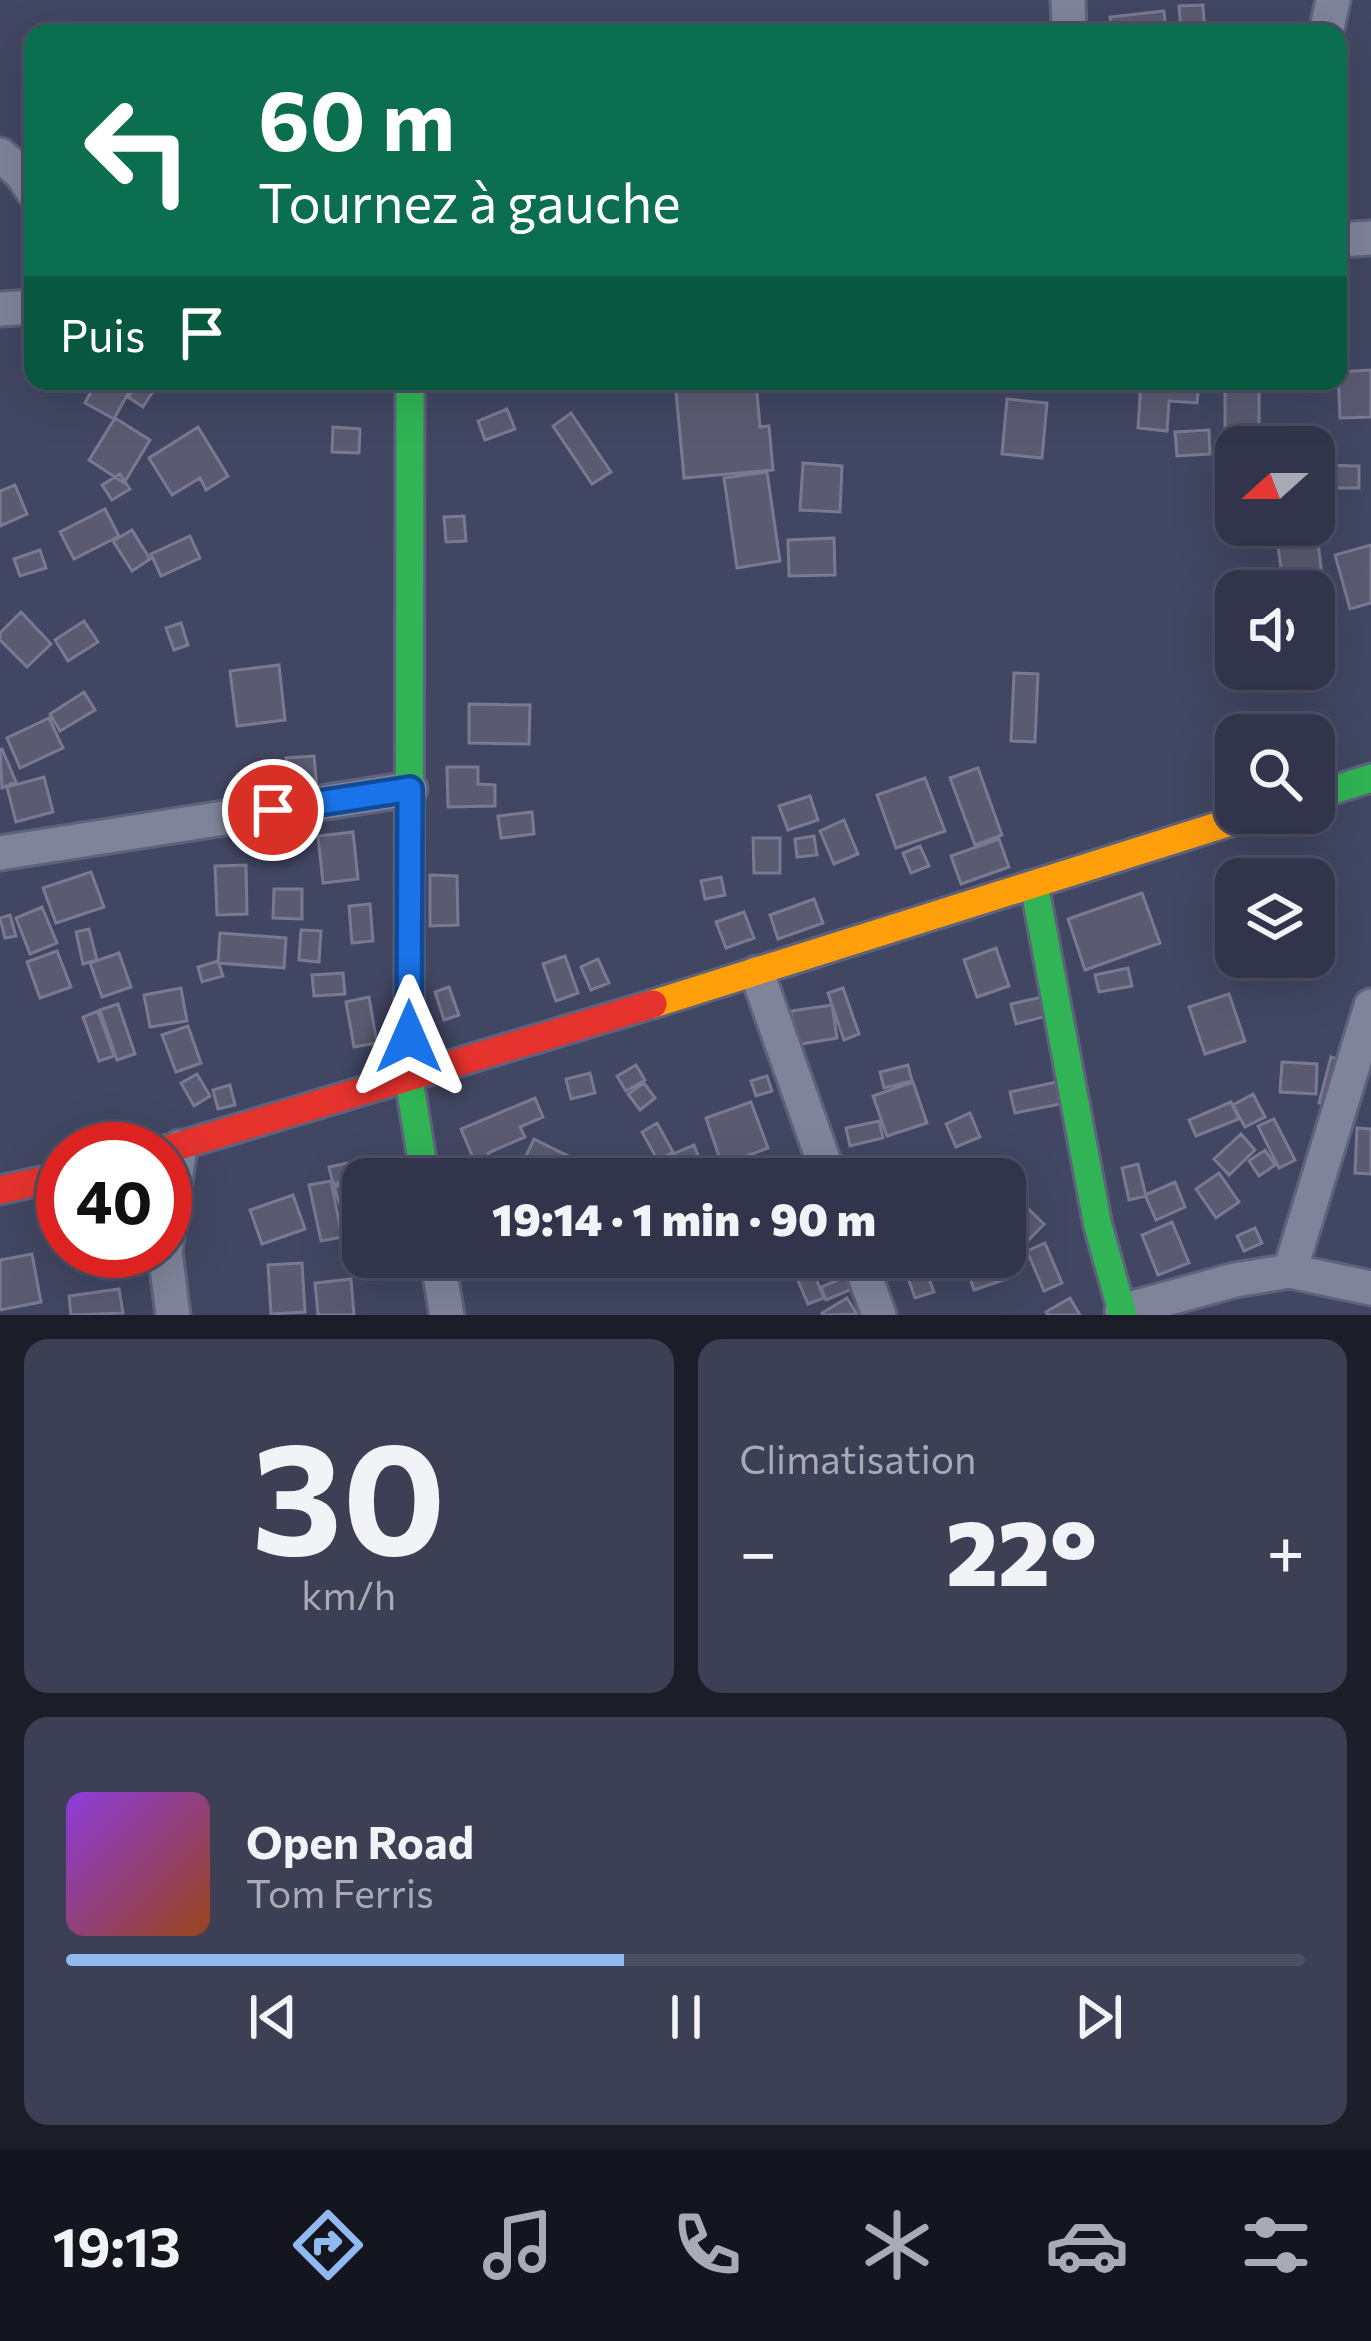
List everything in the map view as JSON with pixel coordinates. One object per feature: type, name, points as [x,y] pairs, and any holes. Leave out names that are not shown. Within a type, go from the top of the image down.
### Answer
[{"type":"main road","points":[[410,390],[409,1078],[422,1158]]},
{"type":"main road","points":[[1335,789],[1371,778]]},
{"type":"main road","points":[[192,1143],[757,974],[1215,827]]},
{"type":"main road","points":[[1034,884],[1098,1226],[1123,1313]]},
{"type":"main road","points":[[0,1190],[36,1182]]},
{"type":"street","points":[[0,155],[24,178]]},
{"type":"street","points":[[0,854],[410,789]]},
{"type":"street","points":[[757,974],[823,1158]]},
{"type":"street","points":[[1290,1271],[1371,1006]]},
{"type":"street","points":[[1123,1313],[1234,1280],[1290,1271],[1371,1288]]},
{"type":"street","points":[[168,1278],[173,1315]]},
{"type":"street","points":[[441,1278],[447,1315]]},
{"type":"street","points":[[866,1278],[879,1315]]},
{"type":"building","points":[[1203,5],[1204,24],[1180,24],[1179,6]]},
{"type":"building","points":[[1164,11],[1165,24],[1111,24],[1110,17]]},
{"type":"building","points":[[1371,370],[1371,417],[1340,418],[1339,390],[1347,390],[1347,371]]},
{"type":"building","points":[[92,390],[130,390],[114,419],[85,403]]},
{"type":"building","points":[[133,390],[154,390],[143,407],[128,397]]},
{"type":"building","points":[[676,390],[757,390],[760,427],[769,426],[773,470],[684,478]]},
{"type":"building","points":[[1140,390],[1198,390],[1197,403],[1169,401],[1167,431],[1138,428]]},
{"type":"building","points":[[1225,390],[1259,390],[1259,426],[1225,426]]},
{"type":"building","points":[[1007,399],[1047,403],[1042,458],[1002,454]]},
{"type":"building","points":[[507,409],[515,429],[485,440],[478,421]]},
{"type":"building","points":[[571,413],[611,472],[592,484],[553,426]]},
{"type":"building","points":[[115,418],[150,440],[124,483],[89,460]]},
{"type":"building","points":[[198,427],[228,476],[206,490],[200,478],[172,495],[149,458]]},
{"type":"building","points":[[333,427],[360,429],[359,453],[332,452]]},
{"type":"building","points":[[1209,430],[1210,454],[1177,456],[1175,432]]},
{"type":"building","points":[[803,463],[842,466],[840,512],[800,510]]},
{"type":"building","points":[[1335,465],[1359,466],[1359,488],[1335,488]]},
{"type":"building","points":[[767,472],[780,561],[737,568],[724,478]]},
{"type":"building","points":[[120,474],[130,489],[112,500],[102,485]]},
{"type":"building","points":[[15,485],[27,514],[0,526],[0,491]]},
{"type":"building","points":[[105,509],[119,536],[74,559],[60,532]]},
{"type":"building","points":[[464,516],[466,541],[446,542],[444,517]]},
{"type":"building","points":[[132,530],[150,559],[132,571],[113,541]]},
{"type":"building","points":[[190,536],[200,558],[161,576],[151,554]]},
{"type":"building","points":[[834,538],[835,575],[789,576],[788,540]]},
{"type":"building","points":[[1371,545],[1371,603],[1350,609],[1335,555]]},
{"type":"building","points":[[1278,546],[1318,546],[1321,570],[1281,570]]},
{"type":"building","points":[[40,550],[46,568],[20,576],[14,559]]},
{"type":"building","points":[[21,612],[51,644],[27,667],[0,640],[0,633]]},
{"type":"building","points":[[84,621],[98,642],[68,661],[55,640]]},
{"type":"building","points":[[181,623],[188,645],[174,650],[166,628]]},
{"type":"building","points":[[279,665],[285,720],[237,726],[230,671]]},
{"type":"building","points":[[1014,673],[1038,674],[1035,742],[1011,741]]},
{"type":"building","points":[[84,692],[95,710],[60,731],[50,714]]},
{"type":"building","points":[[469,704],[530,705],[529,744],[469,743]]},
{"type":"building","points":[[49,718],[63,748],[20,768],[7,738]]},
{"type":"building","points":[[0,750],[16,782],[2,788]]},
{"type":"building","points":[[314,756],[317,788],[289,791],[286,758]]},
{"type":"building","points":[[447,767],[478,767],[478,784],[495,785],[495,806],[448,807]]},
{"type":"building","points":[[978,768],[1002,835],[975,845],[950,778]]},
{"type":"building","points":[[44,777],[53,812],[16,822],[7,787]]},
{"type":"building","points":[[925,778],[945,831],[896,848],[877,795]]},
{"type":"building","points":[[810,796],[818,820],[788,830],[779,806]]},
{"type":"building","points":[[532,812],[534,834],[501,838],[498,816]]},
{"type":"building","points":[[844,820],[858,854],[834,864],[820,831]]},
{"type":"building","points":[[353,832],[358,879],[323,883],[318,836]]},
{"type":"building","points":[[814,836],[817,855],[797,857],[795,839]]},
{"type":"building","points":[[753,838],[780,838],[780,873],[754,873]]},
{"type":"building","points":[[999,839],[1009,867],[961,884],[951,856]]},
{"type":"building","points":[[920,846],[929,866],[911,873],[903,853]]},
{"type":"building","points":[[246,865],[247,914],[217,915],[215,866]]},
{"type":"building","points":[[91,872],[104,907],[56,923],[43,888]]},
{"type":"building","points":[[430,875],[457,876],[458,925],[430,926]]},
{"type":"building","points":[[721,877],[725,895],[705,899],[701,881]]},
{"type":"building","points":[[274,889],[302,889],[302,919],[273,918]]},
{"type":"building","points":[[1142,893],[1160,943],[1085,970],[1068,919]]},
{"type":"building","points":[[814,899],[823,923],[778,939],[770,915]]},
{"type":"building","points":[[370,904],[373,941],[352,943],[349,906]]},
{"type":"building","points":[[42,907],[57,943],[30,954],[16,918]]},
{"type":"building","points":[[744,912],[754,938],[726,948],[716,922]]},
{"type":"building","points":[[10,915],[16,936],[5,938],[0,918]]},
{"type":"building","points":[[89,929],[97,960],[83,964],[76,932]]},
{"type":"building","points":[[301,930],[321,931],[319,962],[299,960]]},
{"type":"building","points":[[220,933],[286,938],[284,968],[218,963]]},
{"type":"building","points":[[996,948],[1009,986],[977,997],[964,960]]},
{"type":"building","points":[[57,951],[71,987],[40,998],[27,962]]},
{"type":"building","points":[[119,953],[131,987],[102,997],[90,963]]},
{"type":"building","points":[[565,956],[578,993],[556,1001],[543,964]]},
{"type":"building","points":[[598,959],[609,983],[591,990],[581,967]]},
{"type":"building","points":[[218,961],[223,976],[202,982],[198,967]]},
{"type":"building","points":[[1128,968],[1132,986],[1099,992],[1095,975]]},
{"type":"building","points":[[343,973],[345,994],[314,996],[312,975]]},
{"type":"building","points":[[449,987],[459,1015],[444,1020],[435,992]]},
{"type":"building","points":[[181,988],[187,1021],[150,1027],[144,995]]},
{"type":"building","points":[[843,988],[859,1034],[844,1040],[828,993]]},
{"type":"building","points":[[1229,994],[1245,1041],[1205,1054],[1189,1007]]},
{"type":"building","points":[[369,997],[377,1043],[354,1047],[346,1002]]},
{"type":"building","points":[[1042,997],[1047,1016],[1016,1024],[1011,1004]]},
{"type":"building","points":[[118,1004],[135,1054],[117,1060],[100,1010]]},
{"type":"building","points":[[832,1005],[837,1038],[796,1045],[791,1011]]},
{"type":"building","points":[[98,1011],[114,1056],[99,1061],[83,1017]]},
{"type":"building","points":[[188,1026],[201,1063],[176,1072],[162,1035]]},
{"type":"building","points":[[1331,1057],[1348,1062],[1336,1108],[1319,1103]]},
{"type":"building","points":[[1282,1062],[1317,1064],[1316,1094],[1280,1092]]},
{"type":"building","points":[[636,1065],[645,1080],[626,1091],[617,1076]]},
{"type":"building","points":[[908,1065],[912,1081],[884,1088],[880,1072]]},
{"type":"building","points":[[590,1073],[595,1093],[571,1099],[566,1079]]},
{"type":"building","points":[[197,1074],[210,1096],[194,1106],[181,1083]]},
{"type":"building","points":[[767,1076],[772,1091],[756,1096],[751,1081]]},
{"type":"building","points":[[913,1082],[927,1123],[887,1136],[873,1096]]},
{"type":"building","points":[[1056,1082],[1060,1104],[1015,1113],[1010,1092]]},
{"type":"building","points":[[644,1083],[655,1098],[640,1110],[628,1094]]},
{"type":"building","points":[[230,1085],[235,1105],[218,1109],[213,1090]]},
{"type":"building","points":[[1253,1094],[1265,1117],[1245,1127],[1233,1105]]},
{"type":"building","points":[[535,1098],[543,1117],[520,1127],[525,1137],[488,1153],[490,1158],[473,1158],[461,1129]]},
{"type":"building","points":[[751,1102],[768,1148],[741,1158],[720,1158],[706,1118]]},
{"type":"building","points":[[1231,1102],[1239,1119],[1196,1136],[1189,1120]]},
{"type":"building","points":[[970,1113],[980,1137],[956,1147],[946,1124]]},
{"type":"building","points":[[1274,1119],[1295,1160],[1279,1168],[1258,1126]]},
{"type":"building","points":[[879,1121],[883,1138],[850,1146],[846,1128]]},
{"type":"building","points":[[657,1123],[673,1152],[656,1158],[642,1132]]},
{"type":"building","points":[[1357,1128],[1371,1129],[1371,1174],[1355,1173]]},
{"type":"building","points":[[1241,1134],[1255,1150],[1229,1175],[1214,1159]]},
{"type":"building","points":[[534,1139],[568,1156],[567,1158],[525,1158]]},
{"type":"building","points":[[694,1145],[699,1158],[663,1158]]},
{"type":"building","points":[[1265,1150],[1275,1165],[1259,1176],[1249,1161]]},
{"type":"building","points":[[342,1164],[342,1182],[333,1184],[329,1167]]},
{"type":"building","points":[[1138,1164],[1146,1196],[1129,1200],[1122,1168]]},
{"type":"building","points":[[1219,1173],[1239,1202],[1216,1218],[1196,1189]]},
{"type":"building","points":[[331,1181],[342,1237],[321,1241],[309,1185]]},
{"type":"building","points":[[1175,1182],[1185,1207],[1156,1220],[1145,1195]]},
{"type":"building","points":[[342,1185],[342,1211],[334,1187]]},
{"type":"building","points":[[293,1195],[305,1229],[262,1244],[250,1210]]},
{"type":"building","points":[[1026,1207],[1044,1224],[1026,1243]]},
{"type":"building","points":[[1172,1222],[1189,1263],[1158,1275],[1142,1235]]},
{"type":"building","points":[[1255,1228],[1262,1243],[1244,1251],[1237,1236]]},
{"type":"building","points":[[1045,1243],[1062,1283],[1044,1291],[1027,1251]]},
{"type":"building","points":[[32,1254],[41,1302],[0,1310],[0,1260]]},
{"type":"building","points":[[302,1263],[305,1312],[271,1314],[268,1265]]},
{"type":"building","points":[[797,1278],[816,1278],[824,1298],[808,1304]]},
{"type":"building","points":[[842,1278],[862,1278],[864,1284],[826,1300],[821,1287]]},
{"type":"building","points":[[908,1278],[929,1278],[934,1292],[915,1298]]},
{"type":"building","points":[[970,1278],[1009,1278],[974,1290]]},
{"type":"building","points":[[351,1279],[354,1315],[318,1315],[315,1283]]},
{"type":"building","points":[[119,1289],[123,1313],[71,1315],[69,1296]]},
{"type":"building","points":[[847,1298],[857,1314],[823,1315],[822,1313]]},
{"type":"building","points":[[1070,1298],[1080,1315],[1048,1315],[1046,1312]]},
{"type":"traffic: fast","points":[[410,390],[409,1079],[422,1158]]},
{"type":"traffic: fast","points":[[1335,789],[1371,778]]},
{"type":"traffic: fast","points":[[1034,884],[1098,1226],[1123,1315]]},
{"type":"traffic: slow","points":[[653,1004],[1215,827]]},
{"type":"traffic: jam","points":[[192,1142],[653,1004]]},
{"type":"traffic: jam","points":[[0,1190],[36,1182]]},
{"type":"route","points":[[273,810],[410,789],[409,1037]]}]
